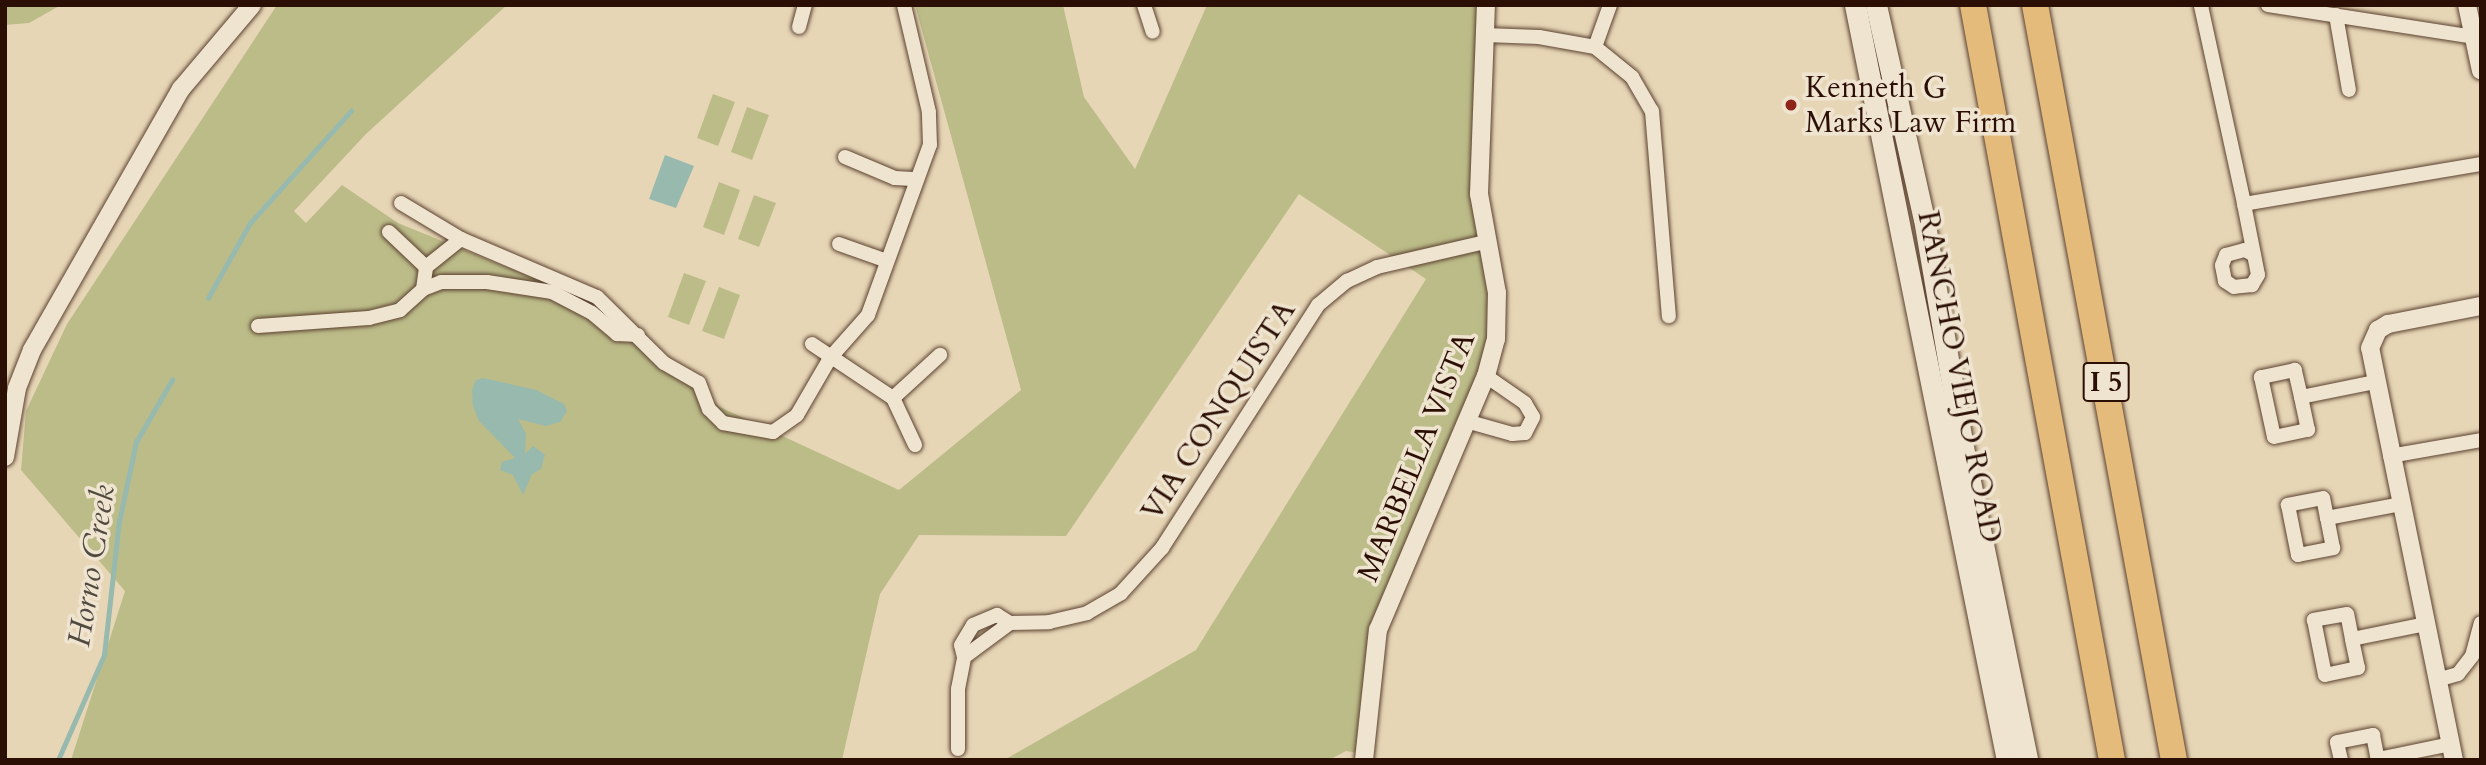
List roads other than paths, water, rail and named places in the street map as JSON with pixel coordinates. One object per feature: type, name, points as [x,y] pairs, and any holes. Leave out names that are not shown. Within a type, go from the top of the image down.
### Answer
[{"type":"highway","name":"I 5","points":[[1973,5],[2112,760]]},
{"type":"highway","name":"I 5","points":[[2035,5],[2174,760]]},
{"type":"main road","name":"RANCHO VIEJO ROAD","points":[[1855,5],[2007,760]]},
{"type":"main road","name":"RANCHO VIEJO ROAD","points":[[1876,5],[1924,219],[1962,442],[2027,760]]},
{"type":"street","points":[[5,457],[17,388],[32,350],[181,89],[252,5]]},
{"type":"street","points":[[799,27],[805,5]]},
{"type":"street","points":[[401,203],[461,239],[588,293],[638,335],[664,363],[698,383],[709,409],[723,423],[773,432],[797,415],[830,358],[866,320],[930,145],[931,124],[904,5]]},
{"type":"street","points":[[1144,5],[1153,32]]},
{"type":"street","name":"MARBELLA VISTA","points":[[1364,760],[1378,629],[1486,376],[1499,311],[1485,242],[1479,194],[1486,5]]},
{"type":"street","points":[[1595,47],[1610,5]]},
{"type":"street","points":[[2202,5],[2254,255]]},
{"type":"street","points":[[2268,5],[2474,37]]},
{"type":"street","points":[[2467,5],[2481,71]]},
{"type":"street","points":[[2336,15],[2349,90]]},
{"type":"street","points":[[1485,35],[1539,37],[1595,47],[1632,76],[1652,111],[1669,316]]},
{"type":"street","points":[[845,157],[895,178],[917,180]]},
{"type":"street","points":[[2244,204],[2481,164]]},
{"type":"street","points":[[389,232],[426,267]]},
{"type":"street","points":[[423,289],[426,267],[461,239]]},
{"type":"street","name":"VIA CONQUISTA","points":[[958,749],[958,689],[964,657],[961,645],[972,625],[997,615],[1010,623],[1049,622],[1087,613],[1143,574],[1306,319],[1331,293],[1377,267],[1485,242]]},
{"type":"street","points":[[839,244],[887,261]]},
{"type":"street","points":[[258,326],[369,318],[400,310],[423,289],[441,282],[487,282],[552,292],[593,313],[617,334],[638,335]]},
{"type":"street","points":[[2341,760],[2337,742],[2373,735],[2378,759],[2452,752],[2375,382],[2372,340],[2388,324],[2481,306]]},
{"type":"street","points":[[812,344],[893,398],[915,445]]},
{"type":"street","points":[[893,398],[940,355]]},
{"type":"street","points":[[2295,370],[2301,397],[2308,430],[2274,437],[2262,377],[2295,370]]},
{"type":"street","points":[[1466,421],[1512,434],[1525,433],[1533,417],[1525,403],[1486,376]]},
{"type":"street","points":[[2301,397],[2375,382]]},
{"type":"street","points":[[2390,456],[2481,440]]},
{"type":"street","points":[[2327,518],[2400,504]]},
{"type":"street","points":[[2347,614],[2352,639],[2358,668],[2325,675],[2314,621],[2347,614]]},
{"type":"street","points":[[964,657],[1010,623]]},
{"type":"street","points":[[2437,680],[2458,674],[2472,656],[2481,623]]},
{"type":"street","points":[[2352,639],[2426,624]]},
{"type":"water","points":[[665,155],[694,166],[676,208],[649,199]]},
{"type":"water","points":[[483,378],[536,390],[564,404],[567,411],[560,422],[546,426],[518,419],[526,434],[525,454],[533,446],[545,455],[541,469],[532,474],[523,495],[513,475],[500,470],[502,462],[515,458],[479,421],[473,406],[472,390],[476,380]]},
{"type":"waterway","name":"Horno Creek","points":[[208,298],[250,223],[351,111]]},
{"type":"waterway","name":"Horno Creek","points":[[58,760],[104,655],[119,522],[136,442],[172,380]]},
{"type":"place","name":"Kenneth G Marks Law Firm","points":[[1791,105]]}]
